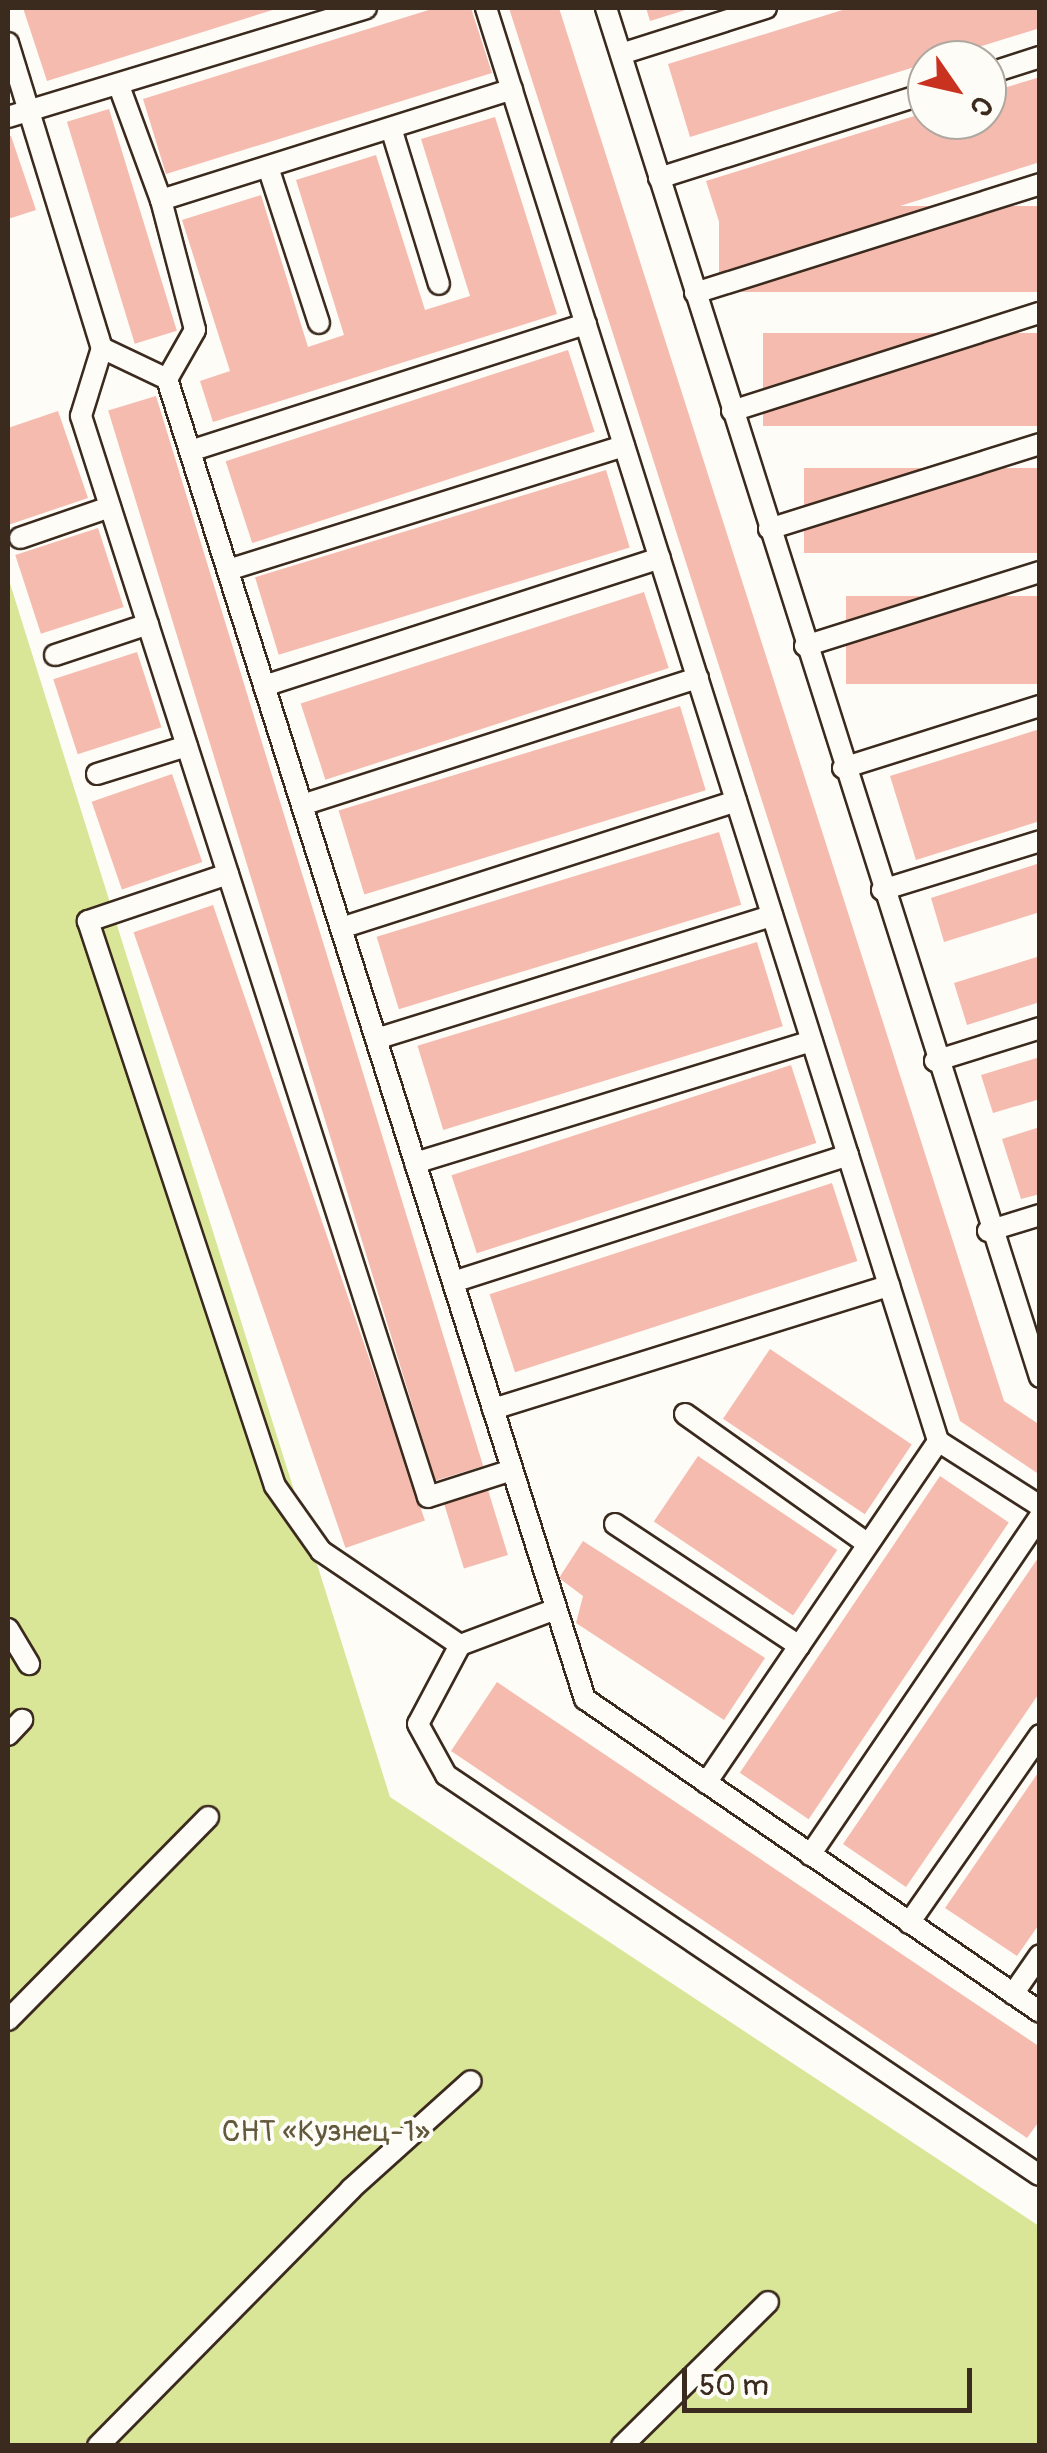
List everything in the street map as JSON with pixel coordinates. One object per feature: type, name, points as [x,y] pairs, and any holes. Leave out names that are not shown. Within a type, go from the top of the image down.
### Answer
[{"type":"lane","points":[[8,118],[366,8]]},
{"type":"lane","points":[[486,8],[938,1441],[1040,1506]]},
{"type":"lane","points":[[606,8],[988,1231],[1040,1377]]},
{"type":"lane","points":[[620,54],[766,8]]},
{"type":"lane","points":[[8,43],[102,348],[81,416],[428,1497],[512,1470]]},
{"type":"lane","points":[[1007,68],[1040,57]]},
{"type":"lane","points":[[119,86],[161,200],[196,330],[167,379]]},
{"type":"lane","points":[[161,200],[512,89]]},
{"type":"lane","points":[[659,178],[907,99]]},
{"type":"lane","points":[[391,128],[439,284]]},
{"type":"lane","points":[[268,166],[319,323]]},
{"type":"lane","points":[[695,293],[1040,184]]},
{"type":"lane","points":[[732,411],[1040,313]]},
{"type":"lane","points":[[190,451],[586,324]]},
{"type":"lane","points":[[102,348],[167,379],[584,1700],[1040,2012]]},
{"type":"lane","points":[[769,529],[1040,444]]},
{"type":"lane","points":[[228,570],[624,446]]},
{"type":"lane","points":[[20,538],[110,508]]},
{"type":"lane","points":[[264,686],[660,558]]},
{"type":"lane","points":[[805,646],[1040,572]]},
{"type":"lane","points":[[56,655],[148,624]]},
{"type":"lane","points":[[302,805],[698,678]]},
{"type":"lane","points":[[843,768],[1040,706]]},
{"type":"lane","points":[[97,774],[186,746]]},
{"type":"lane","points":[[340,928],[736,800]]},
{"type":"lane","points":[[882,890],[1040,841]]},
{"type":"lane","points":[[228,874],[88,921],[275,1486],[321,1552],[460,1645]]},
{"type":"lane","points":[[376,1039],[772,916]]},
{"type":"lane","points":[[935,1060],[1040,1028]]},
{"type":"lane","points":[[415,1164],[812,1040]]},
{"type":"lane","points":[[452,1282],[848,1154]]},
{"type":"lane","points":[[988,1231],[1040,1215]]},
{"type":"lane","points":[[493,1409],[889,1286]]},
{"type":"lane","points":[[684,1414],[868,1544]]},
{"type":"lane","points":[[706,1782],[938,1441]]},
{"type":"lane","points":[[810,1855],[1040,1518]]},
{"type":"lane","points":[[615,1524],[799,1646]]},
{"type":"lane","points":[[556,1609],[460,1645],[418,1724],[446,1775],[1039,2175]]},
{"type":"lane","points":[[8,1629],[29,1664]]},
{"type":"lane","points":[[910,1922],[1040,1736]]},
{"type":"lane","points":[[8,2020],[208,1817]]},
{"type":"lane","points":[[1013,1994],[1040,1956]]},
{"type":"lane","points":[[98,2446],[352,2189],[471,2081]]},
{"type":"lane","points":[[622,2446],[768,2302]]},
{"type":"green space","name":"СНТ «Кузнец-1»","points":[[8,577],[390,1797],[1039,2226],[1039,2445],[8,2445]]},
{"type":"building","points":[[23,8],[279,8],[47,81]]},
{"type":"building","points":[[435,8],[471,8],[492,73],[166,174],[143,99]]},
{"type":"building","points":[[509,8],[559,8],[1004,1401],[1040,1425],[1040,1475],[960,1421]]},
{"type":"building","points":[[646,8],[692,8],[650,21]]},
{"type":"building","points":[[849,8],[1040,8],[1040,28],[1001,40],[907,40],[907,69],[690,137],[668,64]]},
{"type":"building","points":[[1040,77],[1040,162],[731,259],[706,181],[907,118],[907,140],[1007,140],[1007,87]]},
{"type":"building","points":[[109,109],[177,331],[135,344],[67,122]]},
{"type":"building","points":[[495,117],[557,314],[213,422],[200,381],[230,371],[182,220],[261,195],[308,347],[344,335],[296,180],[376,155],[425,310],[470,296],[421,139]]},
{"type":"building","points":[[11,136],[36,210],[8,219],[8,137]]},
{"type":"building","points":[[719,206],[1040,206],[1040,292],[719,292]]},
{"type":"building","points":[[763,333],[1040,333],[1040,426],[763,426]]},
{"type":"building","points":[[568,350],[595,432],[252,543],[226,461]]},
{"type":"building","points":[[156,396],[483,1466],[435,1481],[108,411]]},
{"type":"building","points":[[58,411],[88,498],[8,525],[8,428]]},
{"type":"building","points":[[804,468],[1040,468],[1040,553],[804,553]]},
{"type":"building","points":[[606,470],[630,547],[279,655],[255,577]]},
{"type":"building","points":[[98,528],[124,607],[41,634],[15,555]]},
{"type":"building","points":[[644,592],[669,668],[325,780],[301,704]]},
{"type":"building","points":[[846,596],[1040,596],[1040,684],[846,684]]},
{"type":"building","points":[[137,652],[161,727],[78,754],[53,679]]},
{"type":"building","points":[[680,706],[706,790],[364,895],[339,810]]},
{"type":"building","points":[[1040,729],[1040,821],[916,860],[890,776]]},
{"type":"building","points":[[172,774],[202,862],[122,890],[92,802]]},
{"type":"building","points":[[719,832],[741,905],[399,1009],[377,937]]},
{"type":"building","points":[[1040,863],[1040,912],[944,942],[931,898]]},
{"type":"building","points":[[213,905],[425,1521],[346,1548],[134,932]]},
{"type":"building","points":[[757,942],[783,1026],[443,1130],[418,1046]]},
{"type":"building","points":[[1040,956],[1040,1002],[967,1025],[954,983]]},
{"type":"building","points":[[1040,1057],[1040,1099],[993,1113],[981,1075]]},
{"type":"building","points":[[791,1065],[816,1143],[477,1253],[451,1175]]},
{"type":"building","points":[[1040,1127],[1040,1194],[1021,1199],[1002,1139]]},
{"type":"building","points":[[832,1183],[857,1261],[515,1372],[490,1294]]},
{"type":"building","points":[[770,1349],[912,1445],[865,1514],[723,1419]]},
{"type":"building","points":[[698,1456],[837,1550],[793,1615],[654,1521]]},
{"type":"building","points":[[940,1476],[1009,1522],[809,1819],[740,1773]]},
{"type":"building","points":[[488,1490],[508,1555],[464,1568],[444,1503]]},
{"type":"building","points":[[583,1541],[765,1658],[724,1720],[576,1623],[583,1596],[559,1578]]},
{"type":"building","points":[[1040,1555],[1040,1692],[906,1887],[843,1844]]},
{"type":"building","points":[[497,1682],[1040,2047],[1040,2120],[1027,2138],[451,1751]]},
{"type":"building","points":[[1040,1770],[1040,1923],[1017,1956],[945,1908]]}]
